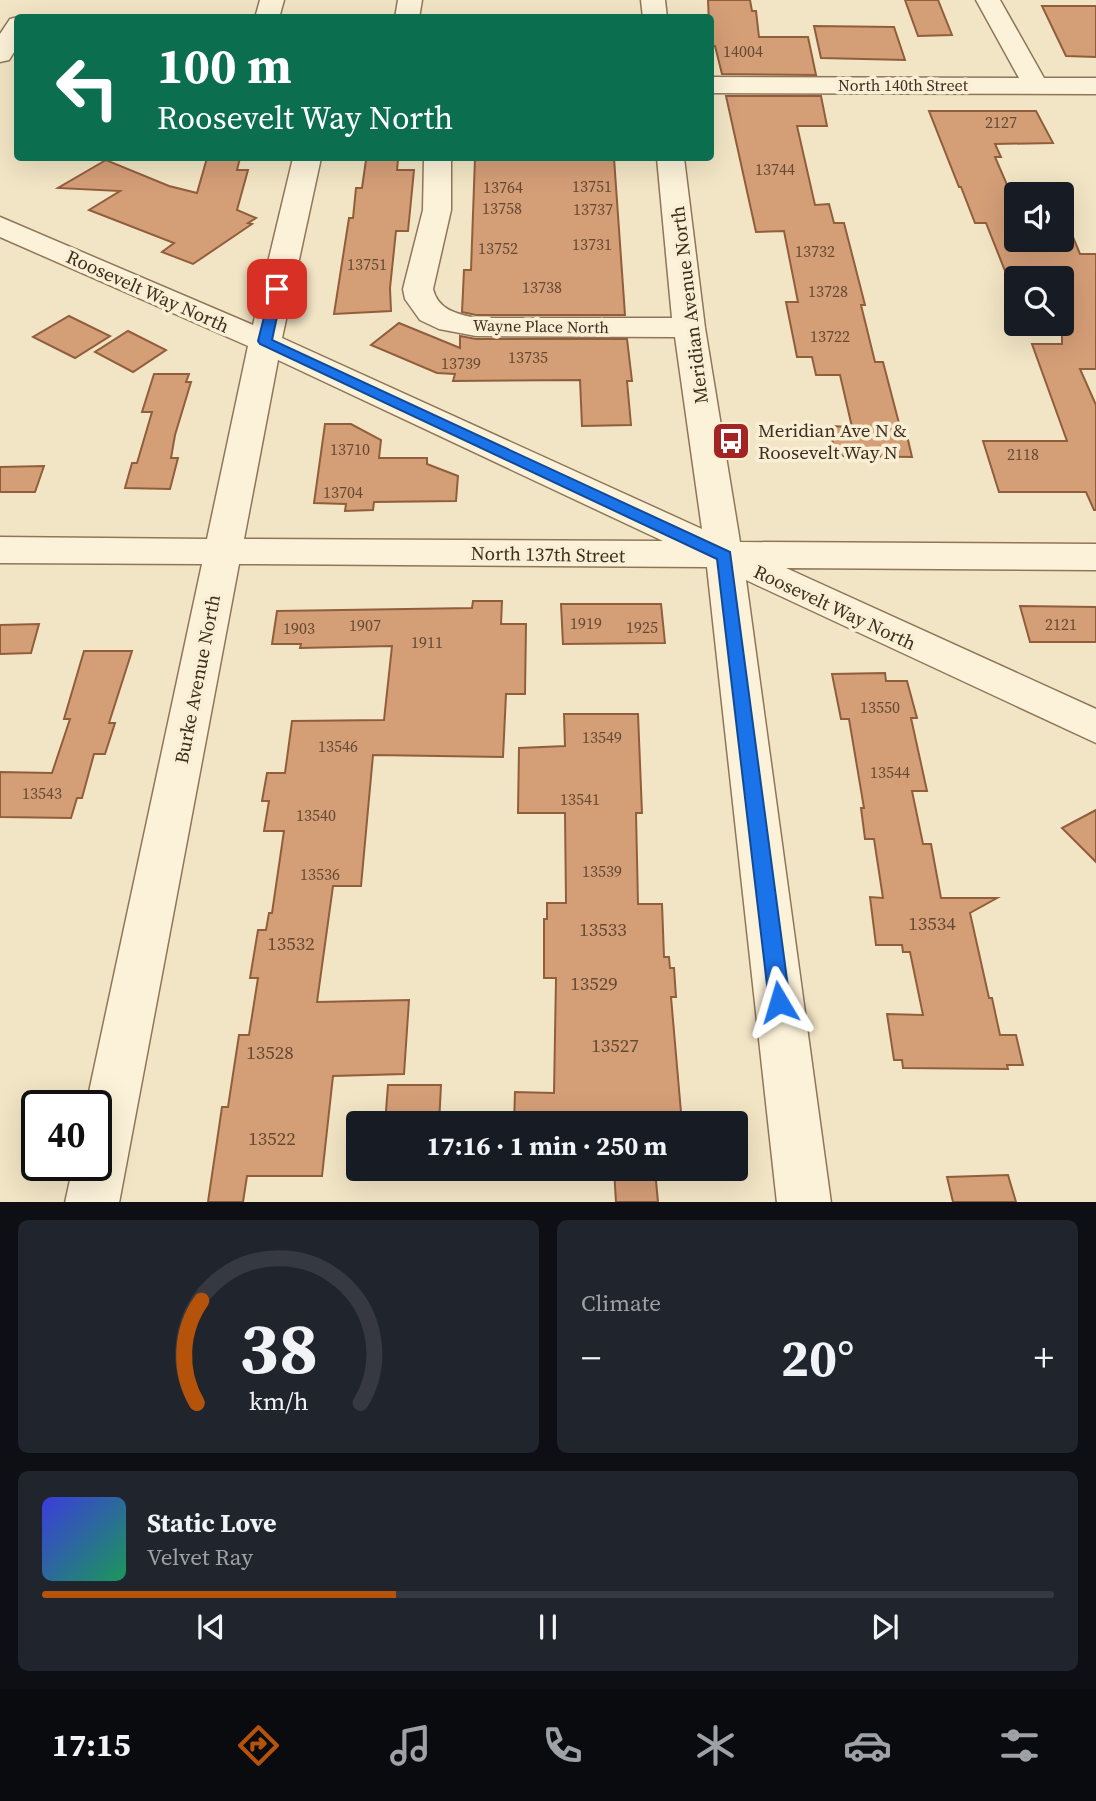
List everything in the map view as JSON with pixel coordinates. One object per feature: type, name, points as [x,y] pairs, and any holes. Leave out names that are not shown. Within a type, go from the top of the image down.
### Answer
[{"type":"street","points":[[988,0],[1035,85]]},
{"type":"street","points":[[0,55],[14,31]]},
{"type":"street","name":"North 140th Street","points":[[714,85],[1096,86]]},
{"type":"street","name":"Burke Avenue North","points":[[92,1202],[265,341],[306,161]]},
{"type":"street","name":"Wayne Place North","points":[[438,161],[436,210],[418,289],[420,299],[431,313],[450,322],[493,328],[689,328]]},
{"type":"street","name":"Meridian Avenue North","points":[[671,161],[689,328],[724,556],[804,1202]]},
{"type":"street","name":"Roosevelt Way North","points":[[0,226],[265,341],[1096,727]]},
{"type":"street","name":"North 137th Street","points":[[0,550],[1096,557]]},
{"type":"building","points":[[708,0],[750,0],[752,11],[756,11],[759,37],[808,37],[816,75],[722,74],[714,46],[714,14],[709,14]]},
{"type":"building","points":[[905,0],[938,0],[952,35],[918,36]]},
{"type":"building","points":[[1042,6],[1096,6],[1096,57],[1066,56]]},
{"type":"building","points":[[814,26],[894,27],[905,60],[821,58]]},
{"type":"building","points":[[726,96],[821,96],[827,126],[797,126],[815,205],[829,204],[834,223],[844,223],[865,305],[861,305],[875,362],[883,362],[900,427],[905,427],[912,457],[835,456],[830,426],[852,427],[840,375],[816,375],[812,357],[797,357],[786,302],[798,302],[784,231],[756,232]]},
{"type":"building","points":[[929,111],[1036,111],[1053,143],[995,144],[1001,157],[995,157],[1006,182],[1004,252],[1074,252],[1074,239],[1080,254],[1096,254],[1096,369],[1080,369],[1096,405],[1096,510],[1086,492],[999,492],[983,441],[1067,441],[1032,344],[1062,344],[1062,336],[1074,336],[1074,266],[1004,266],[1004,268],[986,223],[975,223]]},
{"type":"building","points":[[108,161],[169,186],[197,193],[206,161],[239,161],[237,170],[248,170],[237,210],[256,218],[248,223],[252,224],[193,264],[162,252],[174,243],[89,210],[120,191],[58,188]]},
{"type":"building","points":[[366,161],[398,161],[397,170],[414,170],[408,231],[396,231],[390,288],[391,311],[334,314],[349,218],[353,218],[356,188],[362,188]]},
{"type":"building","points":[[475,161],[614,161],[625,315],[476,315],[462,312],[464,270],[471,270]]},
{"type":"building","points":[[69,316],[110,336],[75,358],[33,337]]},
{"type":"building","points":[[399,323],[460,348],[460,336],[476,339],[627,339],[632,381],[627,381],[631,425],[582,426],[580,380],[453,381],[455,374],[437,373],[371,345]]},
{"type":"building","points":[[128,331],[166,350],[133,372],[95,352]]},
{"type":"building","points":[[154,374],[189,374],[186,382],[191,382],[171,458],[178,458],[170,489],[125,488],[132,463],[137,463],[152,412],[142,412]]},
{"type":"building","points":[[325,424],[351,424],[381,440],[379,458],[427,458],[427,464],[458,476],[456,501],[374,502],[373,510],[345,511],[346,504],[314,503]]},
{"type":"building","points":[[44,466],[35,492],[0,492],[0,467]]},
{"type":"building","points":[[473,601],[502,601],[501,624],[526,624],[525,694],[506,694],[503,757],[373,755],[361,886],[333,886],[317,1002],[409,1000],[404,1074],[333,1076],[322,1176],[247,1176],[243,1202],[208,1202],[222,1107],[228,1107],[239,1035],[249,1035],[258,978],[250,978],[258,930],[266,930],[269,913],[272,913],[284,831],[264,831],[269,801],[262,801],[267,773],[285,773],[292,721],[384,720],[392,646],[300,648],[301,644],[272,644],[277,611],[472,608]]},
{"type":"building","points":[[561,604],[661,604],[665,643],[563,644]]},
{"type":"building","points":[[1020,606],[1096,607],[1096,642],[1030,642]]},
{"type":"building","points":[[39,624],[31,653],[0,654],[0,625]]},
{"type":"building","points":[[84,651],[132,651],[109,723],[115,723],[105,754],[94,754],[82,798],[77,798],[71,818],[0,817],[0,772],[52,773],[70,719],[64,719]]},
{"type":"building","points":[[885,673],[886,681],[907,681],[917,718],[911,718],[927,791],[912,791],[923,844],[931,844],[941,898],[997,898],[970,913],[1000,1035],[1016,1035],[1023,1065],[1007,1065],[1008,1069],[903,1068],[902,1060],[894,1060],[887,1014],[923,1015],[910,952],[903,952],[902,945],[876,945],[870,897],[883,898],[874,839],[865,839],[861,808],[864,808],[849,719],[841,719],[832,674]]},
{"type":"building","points":[[564,714],[638,714],[642,813],[636,813],[638,904],[662,904],[664,957],[669,957],[670,968],[674,968],[676,997],[671,997],[681,1111],[514,1111],[515,1092],[554,1093],[556,978],[544,978],[544,919],[547,919],[547,903],[566,903],[565,813],[518,813],[519,748],[565,746]]},
{"type":"building","points":[[1096,810],[1096,862],[1062,828]]},
{"type":"building","points":[[388,1085],[441,1085],[440,1111],[386,1111]]},
{"type":"building","points":[[1008,1175],[1016,1202],[953,1202],[947,1177]]},
{"type":"building","points":[[615,1181],[656,1181],[658,1202],[616,1202]]},
{"type":"place","name":"Meridian Ave N & Roosevelt Way N","points":[[731,441]]},
{"type":"route","points":[[277,289],[265,341],[724,556],[779,1002]]}]
